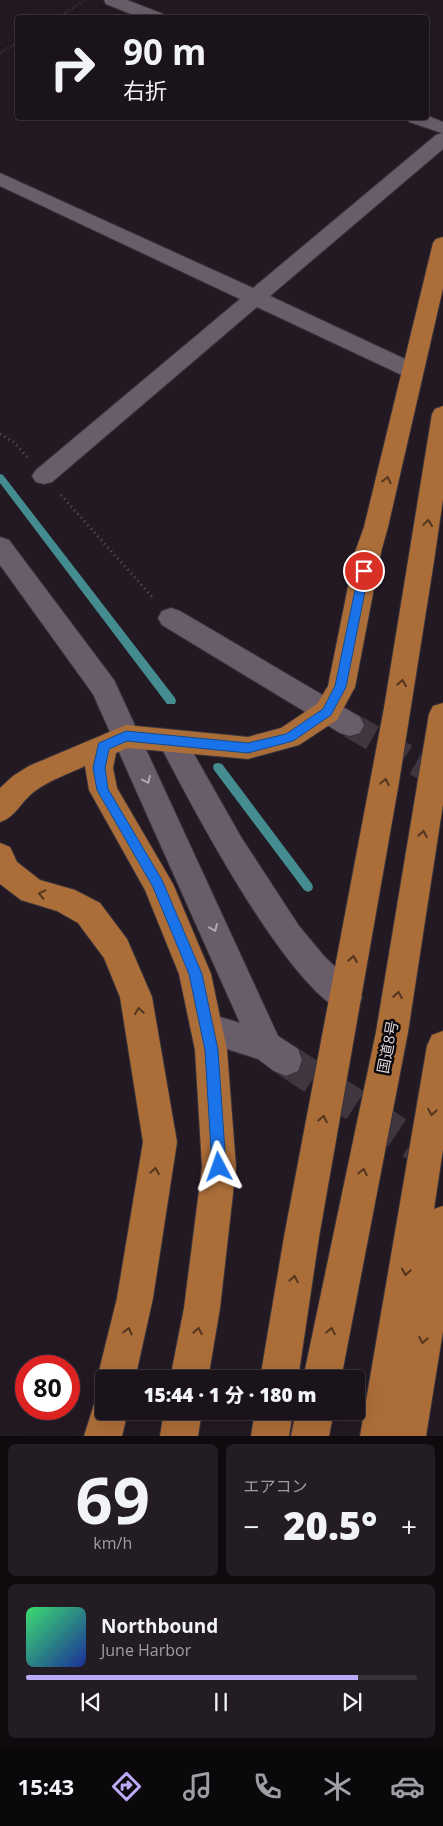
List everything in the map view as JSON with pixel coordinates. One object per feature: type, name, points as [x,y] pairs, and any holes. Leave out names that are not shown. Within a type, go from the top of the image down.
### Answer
[{"type":"highway","points":[[0,810],[23,784],[39,774],[115,741],[172,740],[248,748],[289,737],[338,719],[341,687],[368,552],[376,527],[443,242]]},
{"type":"highway","points":[[280,1370],[292,1284],[399,702],[426,538],[443,414]]},
{"type":"highway","name":"国道8号","points":[[324,1370],[392,1032],[443,714]]},
{"type":"highway","points":[[115,741],[99,768],[102,790],[158,884],[195,974],[212,1050],[219,1167],[202,1308],[191,1370]]},
{"type":"highway","points":[[0,856],[5,870],[32,891],[64,899],[89,913],[116,949],[136,997],[160,1142],[135,1298],[118,1370]]},
{"type":"highway","points":[[379,1436],[443,1046]]},
{"type":"highway","points":[[407,1436],[443,1223]]},
{"type":"highway","points":[[103,1436],[107,1420]]},
{"type":"highway","points":[[179,1436],[182,1420]]},
{"type":"highway","points":[[270,1436],[273,1420]]},
{"type":"highway","points":[[310,1436],[313,1420]]},
{"type":"street","points":[[112,0],[150,15]]},
{"type":"street","points":[[421,120],[443,128]]},
{"type":"street","points":[[44,476],[443,139]]},
{"type":"street","points":[[0,179],[412,371]]},
{"type":"street","points":[[0,546],[104,688],[115,741],[201,898],[276,1054],[207,1028]]},
{"type":"street","points":[[171,618],[338,719]]},
{"type":"street","points":[[172,740],[231,846],[288,936],[314,966],[346,998]]},
{"type":"path","points":[[62,15],[85,0]]},
{"type":"path","points":[[0,53],[15,44]]},
{"type":"path","points":[[0,434],[14,442],[171,618]]},
{"type":"waterway","points":[[0,477],[171,701]]},
{"type":"waterway","points":[[218,767],[308,887]]},
{"type":"tunnel","points":[[350,725],[443,778]]},
{"type":"tunnel","points":[[286,1060],[443,1163]]},
{"type":"route","points":[[219,1167],[212,1050],[195,974],[158,884],[102,790],[99,768],[103,746],[126,736],[248,748],[289,737],[327,712],[341,687],[364,571]]}]
